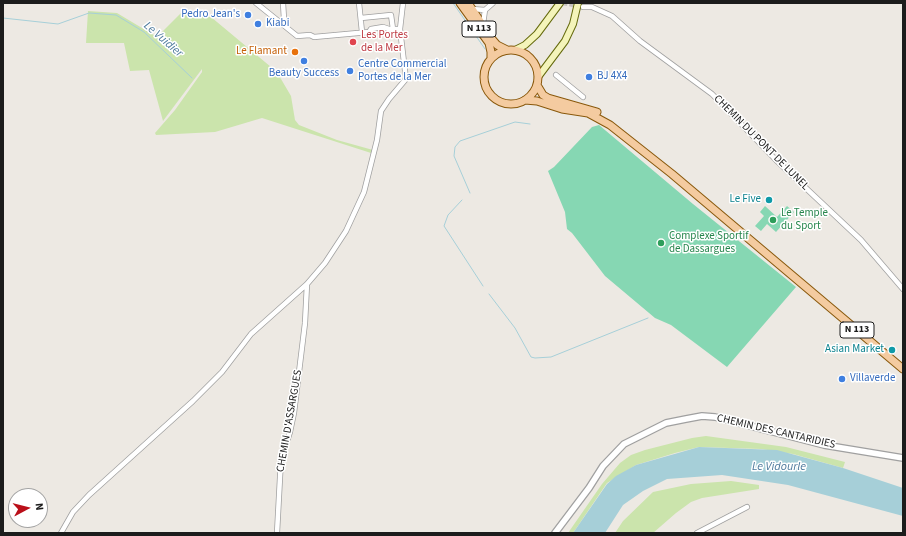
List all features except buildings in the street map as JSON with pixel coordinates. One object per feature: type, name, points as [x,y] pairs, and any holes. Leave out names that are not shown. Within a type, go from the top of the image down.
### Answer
[{"type":"main road","name":"N 113","points":[[460,3],[488,43],[491,58]]},
{"type":"main road","points":[[515,50],[525,45],[536,34],[560,3]]},
{"type":"main road","points":[[538,77],[565,41],[581,5]]},
{"type":"main road","name":"N 113","points":[[470,6],[497,45],[508,50]]},
{"type":"main road","points":[[508,50],[515,50],[524,53],[532,59],[538,77],[537,85],[531,95],[525,100],[508,104],[492,96],[484,81],[485,69],[491,58],[497,53],[508,50]]},
{"type":"main road","name":"N 113","points":[[537,85],[543,95],[548,98],[560,103],[586,107],[607,117],[669,169],[672,174]]},
{"type":"main road","name":"N 113","points":[[525,100],[537,101],[562,109],[582,112],[597,117],[610,125],[667,172],[672,174],[903,369]]},
{"type":"street","points":[[256,3],[297,36],[314,37],[362,32],[378,28],[400,29]]},
{"type":"street","points":[[277,20],[282,14],[282,3]]},
{"type":"street","points":[[282,3],[283,24]]},
{"type":"street","points":[[359,3],[362,32]]},
{"type":"street","points":[[61,533],[73,512],[89,495],[222,372],[251,334],[307,284],[325,263],[346,231],[364,192],[372,155],[379,134],[382,112],[389,99],[406,79],[400,29],[403,3]]},
{"type":"street","points":[[483,24],[485,10],[493,3]]},
{"type":"street","name":"CHEMIN DU PONT DE LUNEL","points":[[581,5],[592,6],[612,16],[640,41],[712,94],[776,160],[861,240],[903,289]]},
{"type":"street","points":[[470,6],[485,10]]},
{"type":"street","points":[[361,18],[391,15],[393,29]]},
{"type":"street","points":[[556,76],[583,96]]},
{"type":"street","name":"CHEMIN D'ASSARGUES","points":[[277,533],[281,459],[290,432],[294,413],[305,322],[307,284]]},
{"type":"street","name":"CHEMIN DES CANTARIDIES","points":[[555,533],[611,456],[624,444],[666,423],[702,416],[715,417],[830,446],[903,458]]},
{"type":"street","points":[[697,533],[747,507]]},
{"type":"green space","points":[[88,11],[117,13],[157,37],[181,13],[197,13],[197,17],[211,17],[271,67],[281,79],[291,96],[295,120],[299,125],[337,140],[373,150],[371,153],[262,118],[215,132],[156,135],[155,133],[175,110],[202,72],[202,69],[163,121],[149,70],[130,71],[124,43],[86,43]]},
{"type":"green space","name":"Complexe Sportif de Dassargues","points":[[599,125],[693,204],[796,287],[727,367],[671,325],[655,318],[605,276],[572,233],[567,229],[565,212],[548,171],[554,167],[592,127]]},
{"type":"green space","name":"Le Temple du Sport","points":[[765,206],[777,217],[787,206],[794,212],[776,232],[767,224],[761,231],[755,226],[764,216],[760,212]]},
{"type":"green space","points":[[706,436],[786,447],[845,462],[843,468],[793,454],[761,449],[699,447],[675,453],[636,465],[607,483],[573,533],[568,533],[602,484],[620,463],[631,455],[692,438]]},
{"type":"green space","points":[[731,481],[759,485],[759,489],[702,498],[691,502],[653,533],[615,533],[623,521],[653,492],[691,484]]},
{"type":"water","name":"Le Vidourle","points":[[699,447],[777,450],[843,468],[903,488],[903,516],[788,485],[722,475],[667,479],[643,491],[623,505],[605,533],[573,533],[607,484],[616,476],[636,465]]},
{"type":"waterway","points":[[453,3],[485,49]]},
{"type":"waterway","name":"Le Vuidier","points":[[3,18],[58,24],[89,13],[116,15],[144,32],[192,78]]},
{"type":"waterway","points":[[470,193],[454,156],[455,147],[460,141],[515,122],[530,124]]},
{"type":"waterway","points":[[462,200],[448,215],[444,226],[483,286]]},
{"type":"waterway","points":[[489,294],[515,328],[531,357],[535,358],[551,357],[648,318]]},
{"type":"tunnel","points":[[563,3],[580,6]]},
{"type":"place","name":"Pedro Jean's","points":[[248,15]]},
{"type":"place","name":"Kiabi","points":[[258,24]]},
{"type":"place","name":"Les Portes de la Mer","points":[[353,42]]},
{"type":"place","name":"Le Flamant","points":[[295,52]]},
{"type":"place","name":"Beauty Success","points":[[304,61]]},
{"type":"place","name":"Centre Commercial Portes de la Mer","points":[[350,71]]},
{"type":"place","name":"BJ 4X4","points":[[589,77]]},
{"type":"place","name":"Le Five","points":[[769,200]]},
{"type":"place","name":"Le Temple du Sport","points":[[773,220]]},
{"type":"place","name":"Complexe Sportif de Dassargues","points":[[661,243]]},
{"type":"place","name":"Asian Market","points":[[892,350]]},
{"type":"place","name":"Villaverde","points":[[842,379]]}]
